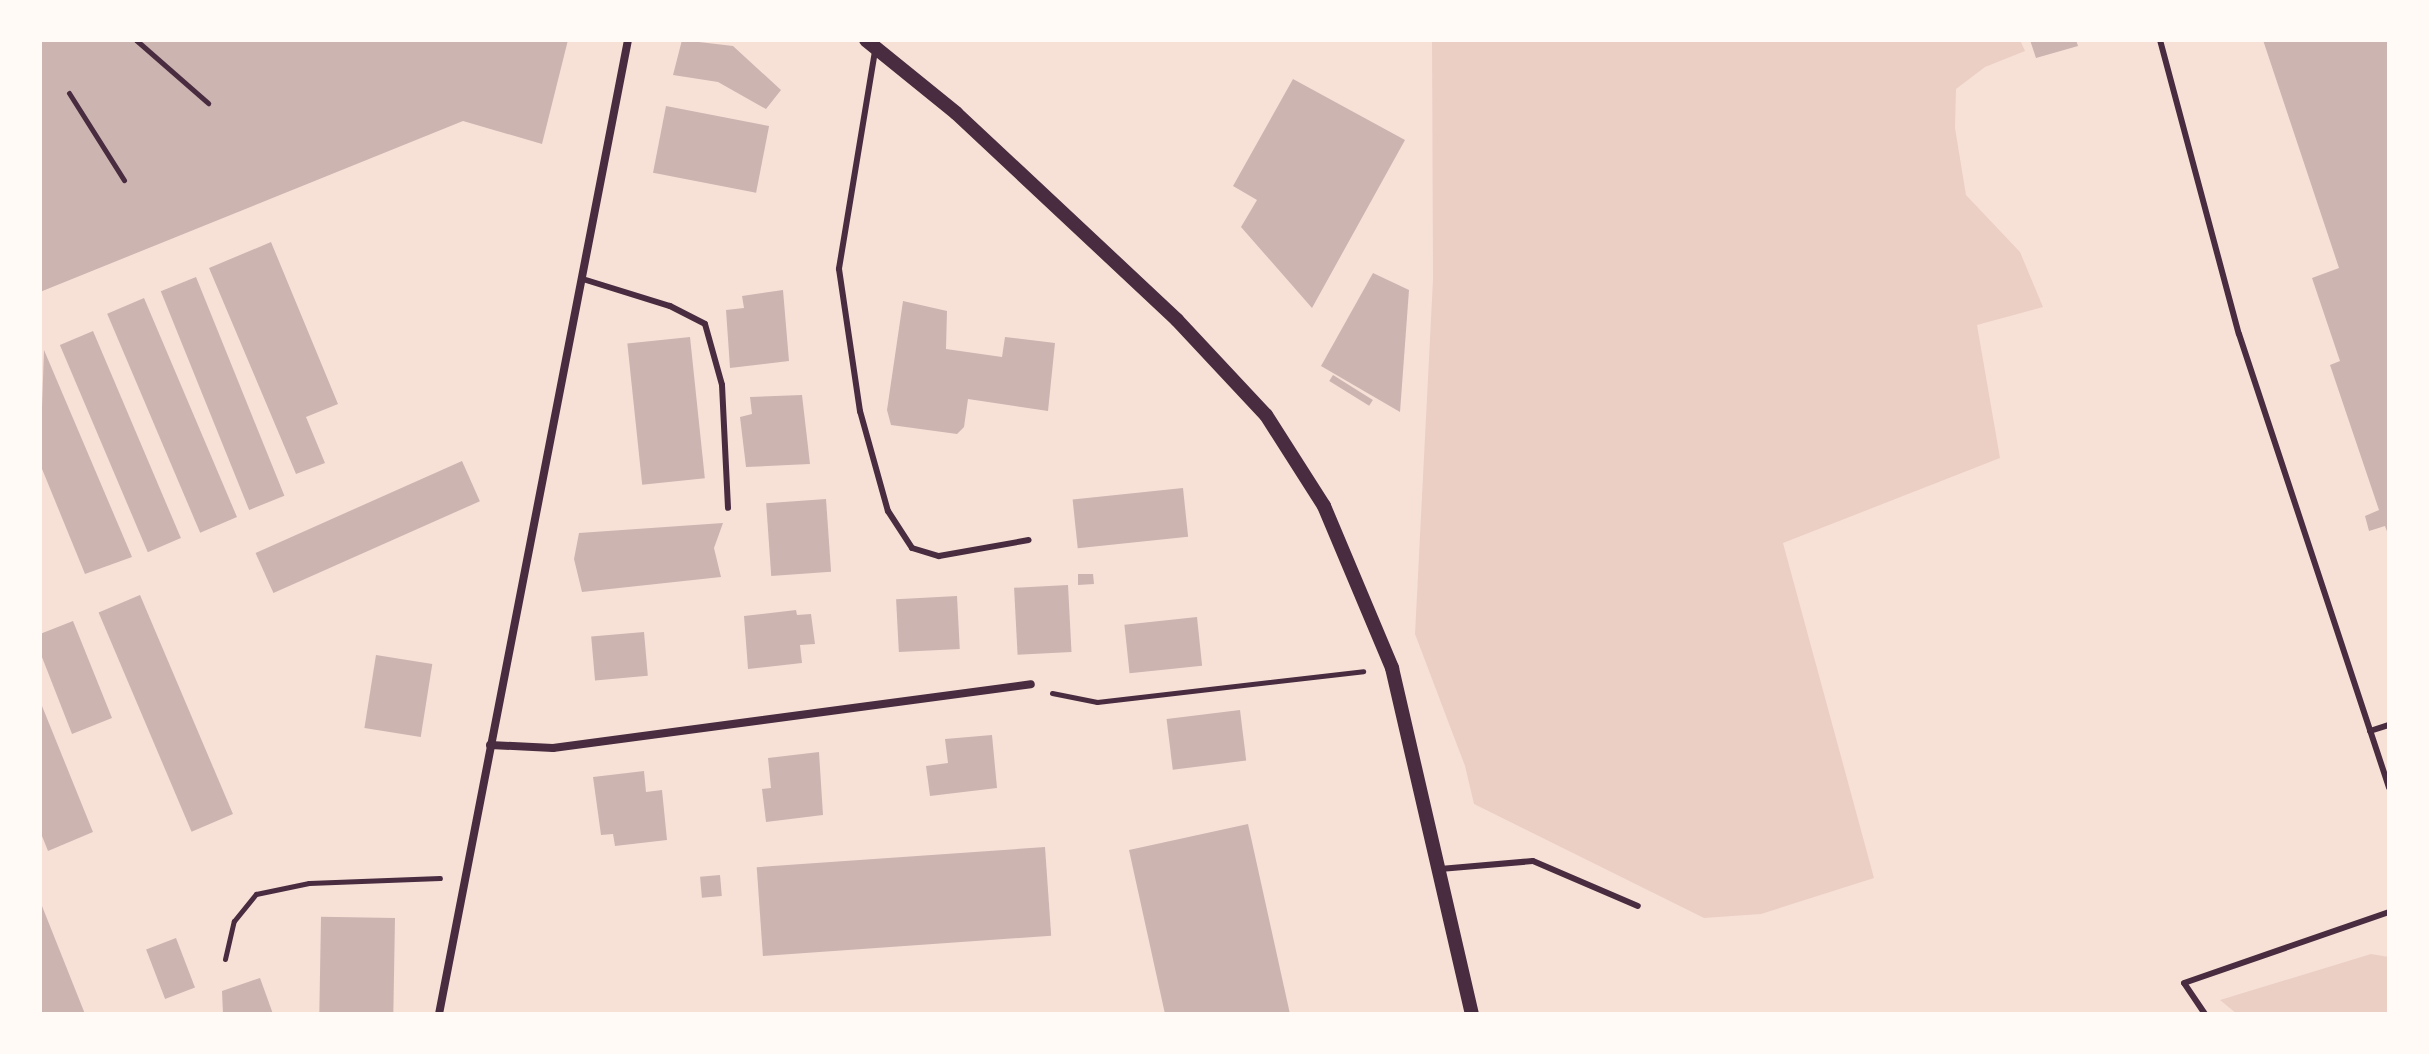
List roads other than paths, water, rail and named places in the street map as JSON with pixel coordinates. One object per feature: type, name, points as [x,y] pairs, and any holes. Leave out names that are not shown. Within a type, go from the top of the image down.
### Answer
[{"type":"street","points":[[439,1014],[490,745],[586,280],[628,40]]},
{"type":"street","points":[[871,44],[956,113],[1177,320],[1266,415],[1324,506],[1392,668],[1472,1014]]},
{"type":"street","points":[[490,745],[553,748],[1031,684]]},
{"type":"lane","points":[[2160,40],[2239,334],[2389,788]]},
{"type":"lane","points":[[871,44],[839,269],[860,411],[888,511],[912,548],[939,556],[975,554],[1029,540]]},
{"type":"lane","points":[[586,280],[670,306],[705,324],[722,385],[728,508]]},
{"type":"lane","points":[[2370,731],[2389,725]]},
{"type":"lane","points":[[1440,869],[1533,861],[1638,906]]},
{"type":"lane","points":[[2205,1014],[2184,983],[2389,912]]}]
